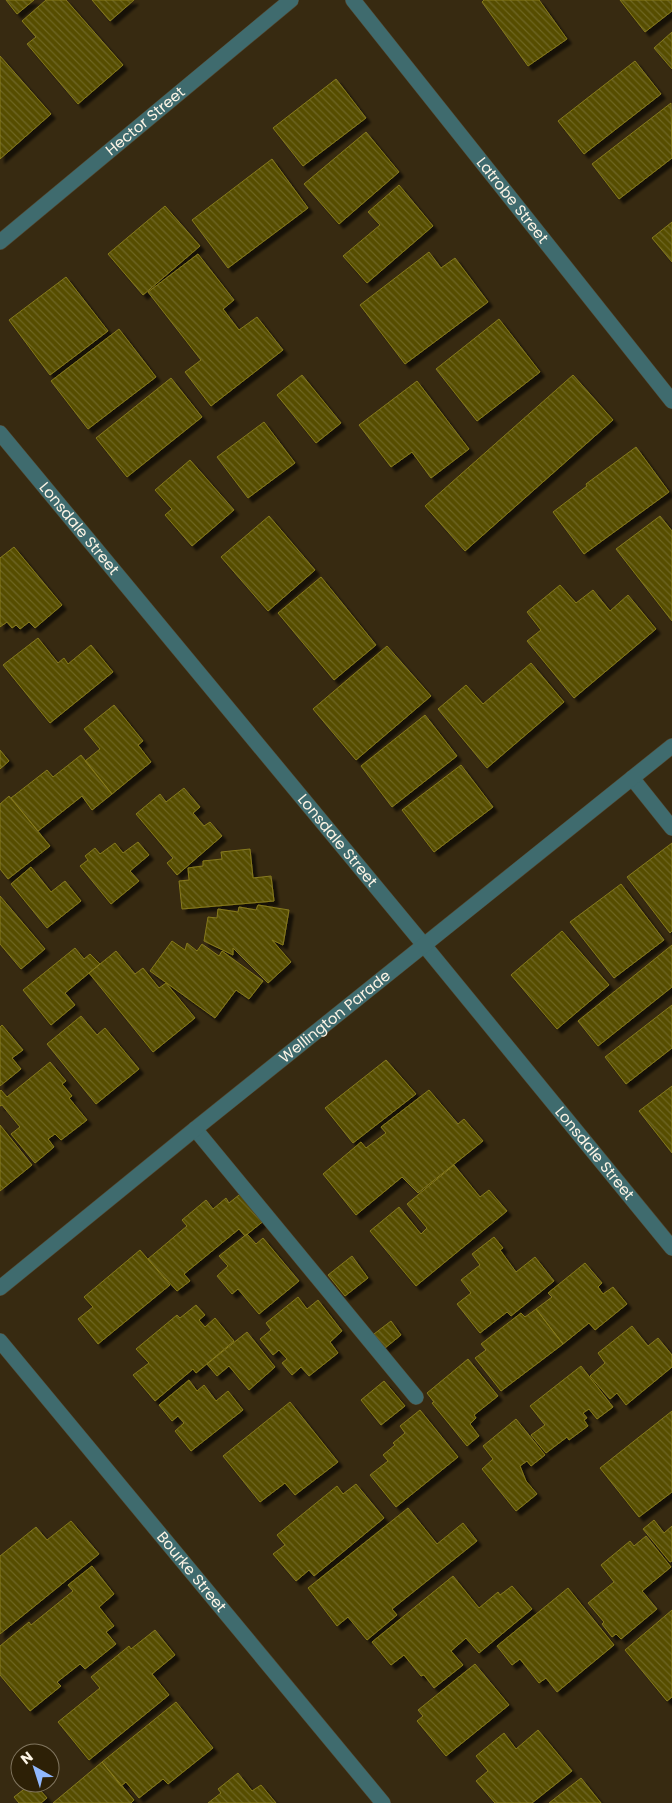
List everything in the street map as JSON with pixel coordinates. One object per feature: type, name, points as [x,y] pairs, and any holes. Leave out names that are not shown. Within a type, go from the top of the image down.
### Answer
[{"type":"street","name":"Hector Street","points":[[0,242],[291,0]]},
{"type":"street","name":"Latrobe Street","points":[[353,0],[672,401]]},
{"type":"street","name":"Lonsdale Street","points":[[0,433],[672,1248]]},
{"type":"street","name":"Wellington Parade","points":[[0,1288],[672,746]]},
{"type":"street","points":[[632,778],[672,828]]},
{"type":"street","points":[[195,1129],[416,1397]]},
{"type":"street","name":"Bourke Street","points":[[0,1341],[383,1803]]},
{"type":"building","points":[[6,0],[34,0],[17,14]]},
{"type":"building","points":[[46,0],[66,0],[123,65],[78,104],[27,44],[36,37],[22,21]]},
{"type":"building","points":[[92,0],[134,0],[110,21]]},
{"type":"building","points":[[484,0],[539,0],[567,39],[528,66],[482,2]]},
{"type":"building","points":[[620,0],[672,0],[672,11],[645,32]]},
{"type":"building","points":[[672,32],[672,69],[654,48]]},
{"type":"building","points":[[0,56],[51,114],[0,159]]},
{"type":"building","points":[[635,61],[661,94],[584,154],[558,121]]},
{"type":"building","points":[[336,79],[366,118],[303,166],[273,128]]},
{"type":"building","points":[[671,103],[672,158],[619,199],[592,164]]},
{"type":"building","points":[[366,132],[399,172],[339,224],[304,184]]},
{"type":"building","points":[[272,159],[308,208],[228,268],[192,220]]},
{"type":"building","points":[[399,185],[433,226],[367,283],[343,256],[380,225],[368,212]]},
{"type":"building","points":[[165,206],[200,246],[143,295],[108,254]]},
{"type":"building","points":[[672,222],[672,262],[652,238]]},
{"type":"building","points":[[429,252],[441,268],[455,258],[488,302],[405,364],[360,305]]},
{"type":"building","points":[[198,254],[234,300],[223,309],[239,330],[257,317],[283,350],[211,406],[185,372],[201,360],[148,292]]},
{"type":"building","points":[[66,277],[108,331],[50,375],[9,320]]},
{"type":"building","points":[[499,319],[540,372],[477,421],[436,369]]},
{"type":"building","points":[[119,329],[156,377],[88,429],[51,381]]},
{"type":"building","points":[[302,375],[341,423],[316,443],[277,395]]},
{"type":"building","points":[[573,375],[613,420],[465,551],[425,506]]},
{"type":"building","points":[[171,378],[202,417],[127,477],[96,438]]},
{"type":"building","points":[[417,381],[469,449],[431,478],[412,452],[391,467],[359,425]]},
{"type":"building","points":[[264,422],[295,463],[248,498],[217,457]]},
{"type":"building","points":[[636,447],[669,492],[584,554],[553,512],[587,486],[586,484]]},
{"type":"building","points":[[190,460],[234,510],[192,546],[165,515],[172,509],[155,490]]},
{"type":"building","points":[[269,516],[315,570],[268,611],[221,557]]},
{"type":"building","points":[[660,516],[672,531],[672,621],[616,549]]},
{"type":"building","points":[[14,547],[62,605],[35,628],[29,622],[20,629],[16,625],[12,628],[7,622],[0,627],[0,558]]},
{"type":"building","points":[[321,577],[376,645],[334,680],[278,613]]},
{"type":"building","points":[[560,585],[576,603],[593,590],[610,611],[628,595],[656,629],[574,698],[527,641],[541,630],[527,612]]},
{"type":"building","points":[[38,638],[58,663],[64,658],[68,664],[91,645],[113,672],[50,723],[3,665]]},
{"type":"building","points":[[387,646],[431,696],[356,760],[313,709]]},
{"type":"building","points":[[531,663],[564,702],[487,768],[438,709],[466,685],[483,704]]},
{"type":"building","points":[[114,705],[143,741],[138,745],[151,762],[112,794],[85,761],[100,749],[84,729]]},
{"type":"building","points":[[425,715],[457,756],[392,807],[361,766]]},
{"type":"building","points":[[0,750],[9,761],[0,769]]},
{"type":"building","points":[[81,755],[112,794],[92,810],[82,796],[38,831],[11,798],[47,770],[53,777]]},
{"type":"building","points":[[461,765],[493,807],[434,852],[402,810]]},
{"type":"building","points":[[184,788],[200,807],[193,813],[204,826],[210,822],[222,836],[177,875],[167,863],[173,858],[136,814],[160,794],[166,802]]},
{"type":"building","points":[[9,796],[50,846],[8,879],[0,869],[0,804]]},
{"type":"building","points":[[138,842],[149,855],[130,871],[139,881],[111,904],[80,866],[88,860],[85,856],[95,848],[100,854],[115,843],[123,853]]},
{"type":"building","points":[[672,843],[672,931],[670,933],[627,877]]},
{"type":"building","points":[[250,849],[253,878],[271,876],[274,901],[182,909],[179,881],[189,880],[188,868],[203,866],[203,861],[222,859],[221,852]]},
{"type":"building","points":[[31,867],[51,892],[65,881],[81,901],[47,928],[11,884]]},
{"type":"building","points":[[621,884],[664,940],[614,978],[570,922]]},
{"type":"building","points":[[0,896],[45,949],[21,969],[0,944]]},
{"type":"building","points":[[258,905],[289,910],[283,945],[272,940],[291,962],[268,983],[233,948],[233,955],[204,941],[208,917],[217,918],[218,909],[238,912],[239,907],[256,910]]},
{"type":"building","points":[[562,931],[609,985],[557,1029],[511,975]]},
{"type":"building","points":[[172,941],[185,950],[187,943],[197,951],[202,944],[219,956],[222,951],[263,981],[249,999],[236,990],[215,1018],[150,971]]},
{"type":"building","points":[[672,945],[672,987],[598,1046],[578,1021]]},
{"type":"building","points":[[75,948],[84,959],[90,954],[100,964],[65,993],[75,1005],[51,1025],[23,990]]},
{"type":"building","points":[[116,951],[135,974],[143,968],[159,988],[166,983],[195,1018],[153,1052],[89,973]]},
{"type":"building","points":[[672,1005],[672,1048],[626,1084],[605,1057]]},
{"type":"building","points":[[81,1016],[97,1035],[105,1028],[139,1069],[96,1104],[47,1044]]},
{"type":"building","points":[[2,1025],[23,1050],[12,1058],[21,1069],[0,1086],[0,1027]]},
{"type":"building","points":[[386,1060],[416,1094],[353,1143],[325,1108]]},
{"type":"building","points":[[50,1062],[66,1081],[62,1084],[72,1096],[69,1098],[87,1120],[61,1140],[55,1134],[48,1139],[54,1147],[35,1163],[11,1134],[20,1127],[2,1105],[0,1106],[0,1091],[7,1097]]},
{"type":"building","points":[[672,1086],[672,1153],[639,1111]]},
{"type":"building","points":[[429,1090],[458,1124],[464,1119],[483,1141],[418,1193],[402,1177],[356,1215],[323,1174],[361,1142],[366,1148],[386,1133],[381,1127]]},
{"type":"building","points":[[0,1125],[32,1165],[0,1191]]},
{"type":"building","points":[[454,1165],[480,1197],[489,1190],[507,1211],[416,1286],[370,1231],[399,1207],[421,1234],[427,1228],[407,1204]]},
{"type":"building","points":[[244,1191],[266,1219],[245,1236],[239,1229],[184,1274],[190,1281],[177,1291],[148,1259],[187,1226],[182,1220],[206,1200],[213,1209],[226,1198],[229,1203]]},
{"type":"building","points":[[247,1234],[256,1244],[263,1238],[299,1281],[259,1314],[238,1289],[232,1294],[217,1276],[228,1266],[219,1256]]},
{"type":"building","points":[[494,1237],[503,1248],[500,1250],[516,1272],[535,1257],[554,1281],[511,1316],[507,1312],[480,1333],[457,1304],[471,1293],[461,1280],[480,1265],[472,1254]]},
{"type":"building","points":[[140,1250],[170,1285],[98,1344],[78,1319],[93,1307],[84,1297]]},
{"type":"building","points":[[352,1256],[368,1278],[345,1296],[328,1275]]},
{"type":"building","points":[[585,1263],[602,1283],[598,1287],[603,1294],[613,1287],[627,1304],[595,1330],[589,1323],[563,1344],[536,1309],[552,1297],[548,1293]]},
{"type":"building","points":[[298,1297],[307,1309],[318,1300],[342,1331],[330,1342],[338,1353],[309,1376],[301,1367],[292,1375],[282,1363],[287,1359],[279,1350],[273,1355],[260,1339],[271,1330],[266,1323]]},
{"type":"building","points":[[196,1305],[205,1315],[199,1320],[205,1327],[215,1318],[234,1341],[196,1373],[193,1369],[155,1401],[133,1375],[149,1363],[136,1349],[177,1315],[180,1318]]},
{"type":"building","points":[[536,1309],[563,1344],[501,1391],[475,1358],[486,1350],[481,1344],[521,1313],[525,1317]]},
{"type":"building","points":[[391,1321],[401,1335],[385,1348],[374,1334]]},
{"type":"building","points":[[632,1326],[648,1346],[658,1338],[672,1355],[672,1367],[626,1405],[617,1393],[610,1399],[590,1376],[605,1363],[598,1353]]},
{"type":"building","points":[[247,1332],[275,1367],[249,1390],[229,1366],[217,1376],[207,1364]]},
{"type":"building","points":[[468,1359],[498,1396],[474,1415],[476,1418],[470,1424],[479,1436],[467,1446],[432,1403],[434,1402],[427,1393]]},
{"type":"building","points":[[581,1366],[613,1407],[597,1419],[589,1409],[583,1413],[587,1418],[584,1420],[588,1426],[569,1440],[567,1437],[546,1453],[531,1435],[545,1425],[530,1406]]},
{"type":"building","points":[[189,1380],[197,1391],[204,1385],[216,1401],[228,1391],[243,1410],[191,1451],[175,1431],[184,1423],[178,1416],[172,1421],[159,1405]]},
{"type":"building","points":[[384,1381],[405,1406],[381,1425],[361,1400]]},
{"type":"building","points":[[290,1402],[338,1462],[295,1495],[285,1483],[260,1502],[223,1456]]},
{"type":"building","points":[[420,1410],[458,1457],[396,1507],[370,1475],[388,1461],[383,1455],[405,1433],[400,1426]]},
{"type":"building","points":[[672,1411],[672,1492],[639,1517],[600,1468]]},
{"type":"building","points":[[516,1419],[545,1455],[531,1466],[527,1461],[520,1466],[526,1481],[537,1494],[516,1511],[482,1469],[493,1459],[483,1446]]},
{"type":"building","points":[[356,1484],[384,1518],[314,1576],[309,1570],[296,1581],[273,1554],[285,1545],[277,1535],[337,1486],[343,1494]]},
{"type":"building","points":[[408,1508],[437,1544],[463,1523],[477,1541],[392,1609],[397,1615],[367,1640],[348,1617],[337,1626],[308,1588]]},
{"type":"building","points":[[654,1520],[664,1533],[672,1526],[672,1561],[670,1562],[643,1529]]},
{"type":"building","points":[[71,1521],[99,1554],[0,1634],[0,1556],[36,1527],[47,1540]]},
{"type":"building","points":[[646,1536],[671,1567],[642,1591],[657,1609],[621,1639],[616,1634],[612,1637],[602,1624],[604,1622],[588,1603],[614,1582],[601,1565],[630,1541],[634,1546]]},
{"type":"building","points":[[92,1566],[114,1594],[99,1607],[114,1626],[106,1632],[116,1644],[85,1669],[80,1664],[57,1682],[61,1686],[30,1711],[0,1675],[0,1646],[29,1622],[31,1625],[73,1591],[68,1585]]},
{"type":"building","points":[[453,1576],[479,1608],[498,1592],[500,1595],[512,1586],[532,1609],[479,1653],[466,1638],[451,1651],[463,1665],[434,1688],[424,1675],[421,1676],[404,1655],[391,1665],[372,1642]]},
{"type":"building","points":[[568,1588],[614,1645],[557,1692],[546,1678],[539,1683],[520,1659],[512,1665],[497,1646]]},
{"type":"building","points":[[672,1610],[672,1697],[667,1701],[625,1650]]},
{"type":"building","points":[[155,1630],[175,1655],[152,1674],[169,1695],[89,1760],[58,1722],[100,1688],[91,1677],[129,1646],[131,1649]]},
{"type":"building","points":[[475,1664],[509,1705],[446,1756],[417,1721],[423,1716],[418,1710]]},
{"type":"building","points":[[176,1702],[213,1748],[168,1784],[163,1779],[139,1798],[126,1782],[121,1786],[102,1762]]},
{"type":"building","points":[[538,1730],[572,1771],[532,1803],[495,1803],[476,1781],[488,1771],[476,1756],[504,1733],[516,1749]]},
{"type":"building","points":[[102,1762],[134,1800],[131,1803],[53,1803]]},
{"type":"building","points":[[238,1773],[252,1791],[261,1785],[276,1803],[208,1803],[221,1793],[218,1789]]},
{"type":"building","points":[[581,1778],[601,1803],[549,1803]]},
{"type":"building","points":[[19,1793],[43,1793],[47,1798],[41,1803],[19,1803],[14,1797]]}]
